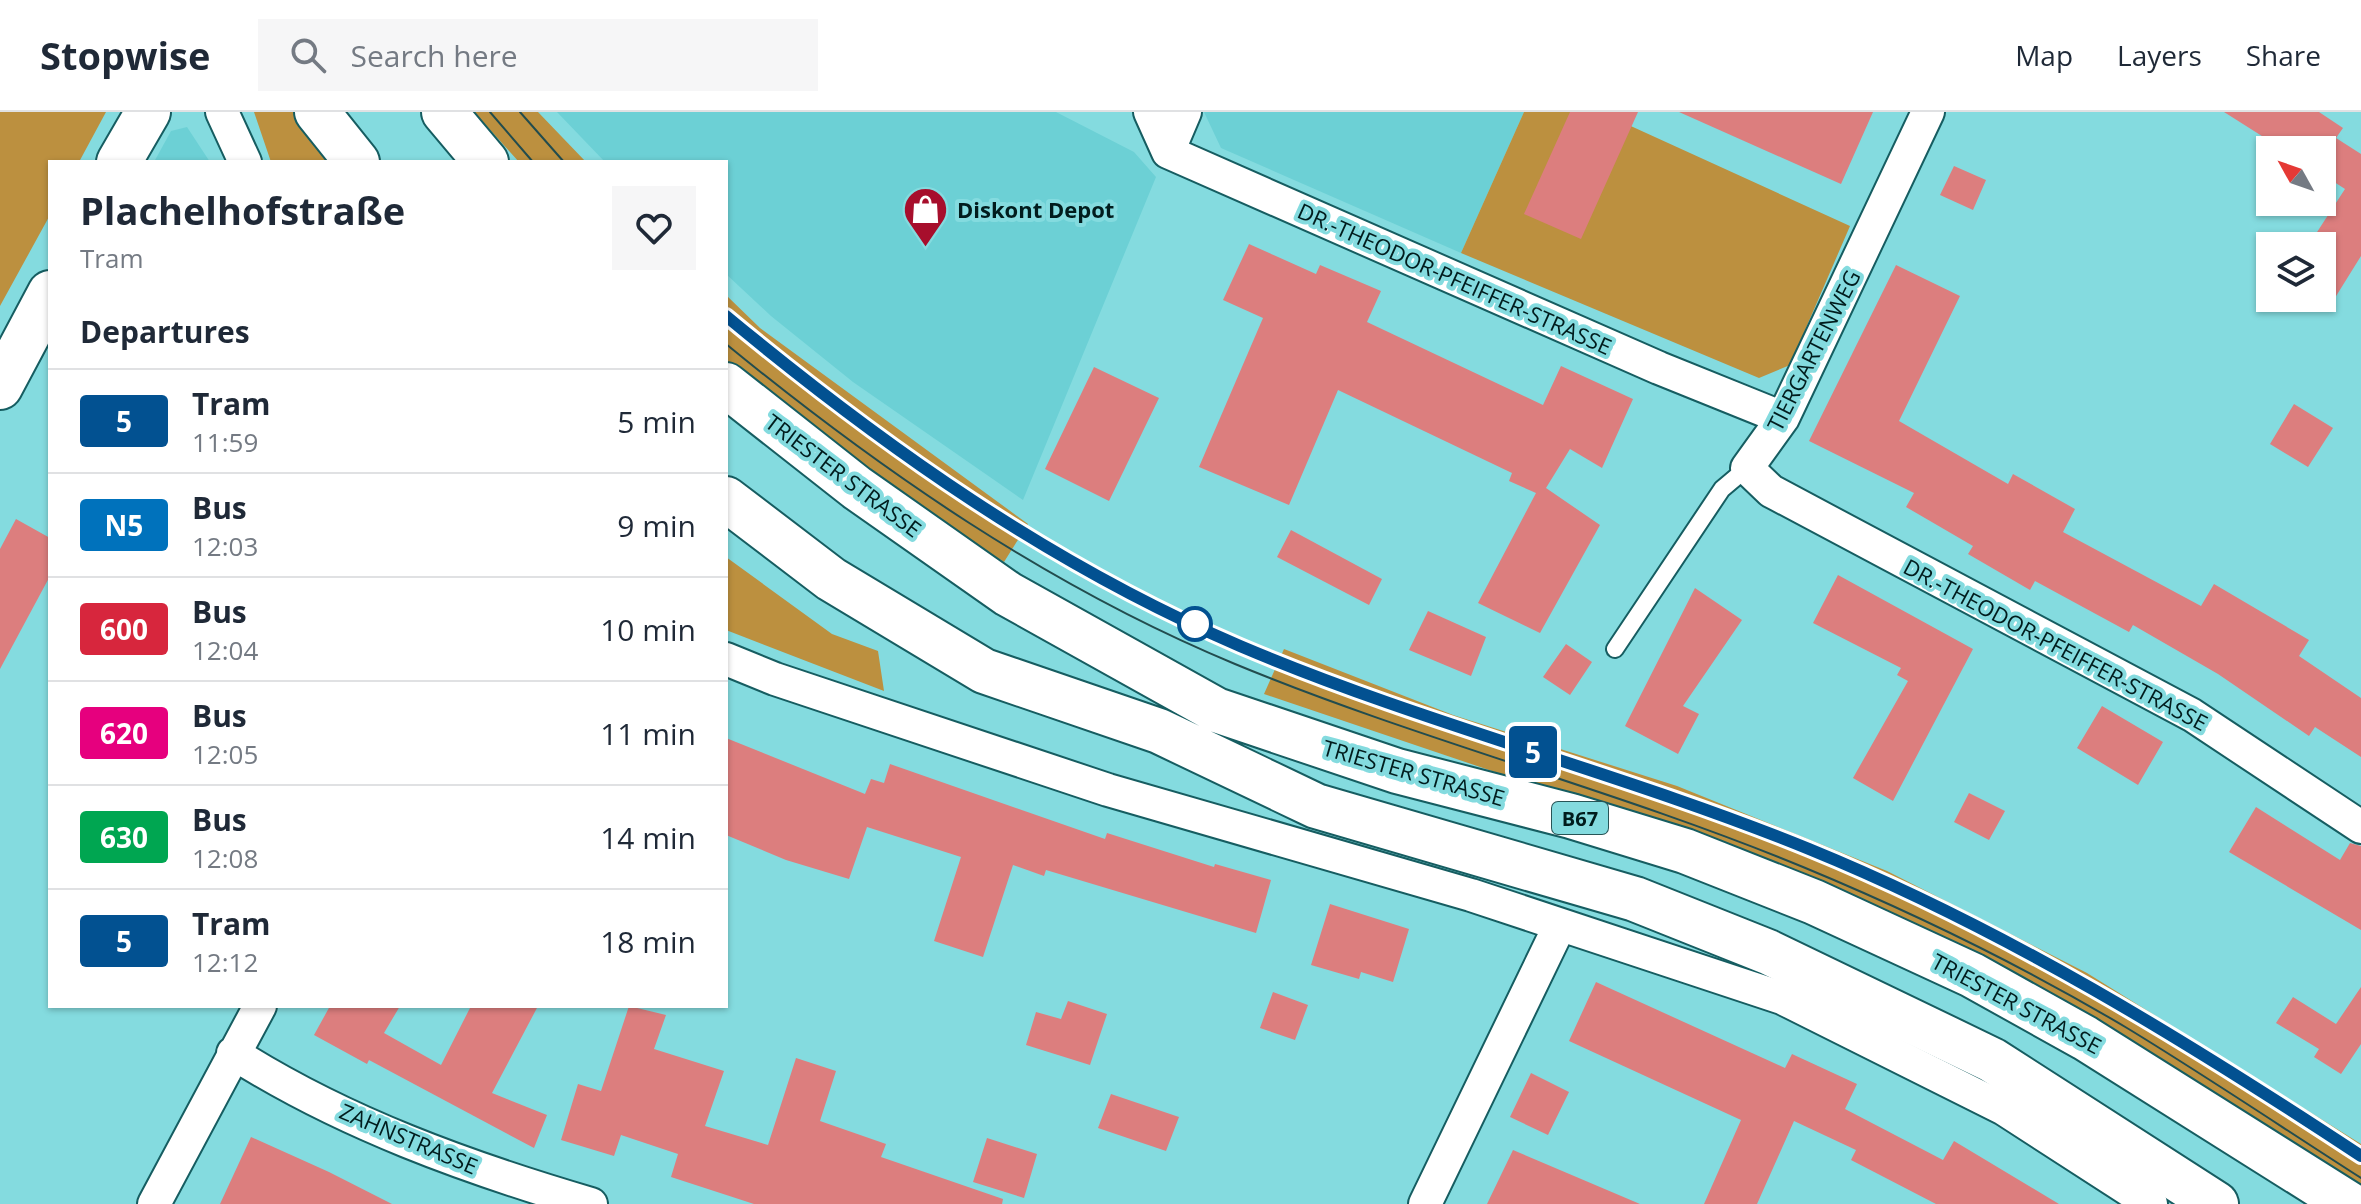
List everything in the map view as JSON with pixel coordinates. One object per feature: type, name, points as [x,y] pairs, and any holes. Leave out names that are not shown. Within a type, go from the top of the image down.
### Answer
[{"type":"main road","points":[[120,160],[148,112]]},
{"type":"main road","points":[[317,112],[355,160]]},
{"type":"main road","points":[[444,112],[484,160]]},
{"type":"main road","points":[[0,387],[48,297]]},
{"type":"main road","name":"TRIESTER STRASSE","points":[[728,387],[857,488],[1008,594],[1216,710],[1397,771],[1571,816],[1685,851],[1814,902],[1972,975],[2085,1038],[2349,1204]]},
{"type":"main road","points":[[728,501],[831,579],[984,671],[1159,731],[1316,806],[1635,899],[1768,952],[1992,1060],[2216,1204]]},
{"type":"street","points":[[222,112],[244,160]]},
{"type":"street","points":[[1150,112],[1168,152]]},
{"type":"street","points":[[1168,152],[1185,112]]},
{"type":"street","name":"TIERGARTENWEG","points":[[1747,468],[1783,418],[1928,112]]},
{"type":"street","name":"DR.-THEODOR-PFEIFFER-STRASSE","points":[[1168,152],[1659,368],[1783,418]]},
{"type":"street","name":"DR.-THEODOR-PFEIFFER-STRASSE","points":[[1747,468],[1771,491],[2192,715],[2361,827]]},
{"type":"street","points":[[728,660],[775,679],[1108,790],[1471,895],[1559,927],[1782,998],[2004,1109],[2151,1204]]},
{"type":"street","points":[[1425,1204],[1559,927]]},
{"type":"street","points":[[154,1204],[259,1008]]},
{"type":"street","name":"ZAHNSTRASSE","points":[[233,1053],[370,1125],[512,1181],[591,1204]]},
{"type":"lane","name":"TIERGARTENWEG","points":[[1615,649],[1722,489],[1747,468]]},
{"type":"shaded area","points":[[0,112],[106,112],[80,160],[48,160],[48,219],[0,306]]},
{"type":"shaded area","points":[[254,112],[305,112],[345,160],[270,160]]},
{"type":"shaded area","points":[[474,112],[538,112],[584,160],[517,160]]},
{"type":"shaded area","points":[[557,112],[1056,112],[1134,152],[1156,177],[1023,500],[853,382],[771,316],[728,276],[728,160],[603,160]]},
{"type":"shaded area","points":[[1204,112],[1524,112],[1461,253],[1221,148]]},
{"type":"shaded area","points":[[1524,112],[1600,112],[1850,226],[1790,365],[1759,378],[1461,253]]},
{"type":"shaded area","points":[[187,127],[209,160],[155,160],[171,131]]},
{"type":"shaded area","points":[[728,297],[760,328],[1028,524],[1004,562],[854,465],[728,363]]},
{"type":"shaded area","points":[[728,558],[832,634],[878,651],[884,691],[728,631]]},
{"type":"shaded area","points":[[1284,649],[1453,715],[1677,786],[1887,871],[2087,973],[2361,1144],[2361,1195],[1640,821],[1264,694]]},
{"type":"building","points":[[1570,112],[1638,112],[1581,239],[1524,214]]},
{"type":"building","points":[[1679,112],[1873,112],[1841,184]]},
{"type":"building","points":[[2224,112],[2319,112],[2343,128],[2336,138],[2262,136]]},
{"type":"building","points":[[2336,138],[2361,154],[2361,256],[2336,296],[2336,232],[2317,232],[2327,216],[2336,216],[2336,203],[2345,189],[2336,183]]},
{"type":"building","points":[[1954,166],[1986,180],[1973,210],[1940,195]]},
{"type":"building","points":[[1249,244],[1316,274],[1320,265],[1381,291],[1367,322],[1543,405],[1561,366],[1633,399],[1602,468],[1570,449],[1546,488],[1600,525],[1540,633],[1478,603],[1536,493],[1509,481],[1512,473],[1338,390],[1289,505],[1199,467],[1263,318],[1223,300]]},
{"type":"building","points":[[1896,265],[1960,296],[1899,421],[2008,484],[2013,474],[2075,509],[2063,532],[2201,606],[2214,584],[2309,640],[2299,656],[2361,698],[2361,757],[2315,727],[2309,736],[2218,674],[2133,625],[2129,632],[2035,581],[2030,590],[1968,554],[1973,546],[1906,507],[1914,493],[1809,441]]},
{"type":"building","points":[[1094,367],[1159,398],[1109,501],[1045,469]]},
{"type":"building","points":[[2294,404],[2333,428],[2308,467],[2270,444]]},
{"type":"building","points":[[16,519],[48,537],[48,580],[0,669],[0,549]]},
{"type":"building","points":[[1291,530],[1382,579],[1369,605],[1277,557]]},
{"type":"building","points":[[1838,575],[1973,649],[1893,801],[1853,778],[1908,681],[1897,675],[1901,668],[1813,623]]},
{"type":"building","points":[[1695,588],[1742,620],[1683,706],[1699,714],[1678,754],[1625,726]]},
{"type":"building","points":[[1428,611],[1486,637],[1471,676],[1409,650]]},
{"type":"building","points":[[1566,644],[1592,662],[1570,695],[1543,677]]},
{"type":"building","points":[[2102,706],[2163,742],[2138,785],[2077,748]]},
{"type":"building","points":[[728,739],[865,794],[871,779],[884,783],[890,764],[1105,839],[1107,833],[1214,867],[1215,864],[1271,880],[1256,933],[1046,870],[1044,876],[1013,865],[983,957],[934,941],[961,857],[867,827],[849,879],[786,860],[728,836]]},
{"type":"building","points":[[1969,793],[2005,811],[1989,840],[1954,822]]},
{"type":"building","points":[[2256,807],[2340,860],[2350,843],[2361,846],[2361,930],[2229,852]]},
{"type":"building","points":[[1330,904],[1409,929],[1393,982],[1361,972],[1359,979],[1311,965]]},
{"type":"building","points":[[1596,982],[1785,1068],[1792,1054],[1857,1084],[1845,1109],[1943,1160],[1954,1141],[2059,1204],[1936,1204],[1851,1160],[1856,1150],[1794,1121],[1757,1204],[1704,1204],[1741,1120],[1569,1041]]},
{"type":"building","points":[[2361,987],[2361,1044],[2341,1074],[2314,1057],[2319,1049],[2276,1023],[2293,997],[2336,1024]]},
{"type":"building","points":[[1273,992],[1308,1005],[1295,1040],[1260,1028]]},
{"type":"building","points":[[1068,1001],[1107,1014],[1090,1065],[1026,1045],[1036,1012],[1061,1019]]},
{"type":"building","points":[[329,1008],[399,1008],[384,1033],[441,1065],[470,1008],[537,1008],[492,1093],[547,1115],[534,1148],[369,1060],[367,1064],[314,1035]]},
{"type":"building","points":[[628,1008],[666,1015],[654,1049],[724,1071],[705,1126],[768,1145],[796,1058],[836,1071],[820,1121],[886,1144],[881,1157],[1003,1199],[1002,1204],[754,1204],[671,1177],[678,1154],[621,1135],[614,1156],[561,1140],[578,1084],[601,1091]]},
{"type":"building","points":[[1531,1073],[1569,1092],[1548,1135],[1510,1117]]},
{"type":"building","points":[[1111,1094],[1179,1117],[1166,1151],[1098,1128]]},
{"type":"building","points":[[251,1137],[329,1172],[392,1204],[220,1204]]},
{"type":"building","points":[[987,1138],[1037,1154],[1024,1198],[973,1182]]},
{"type":"building","points":[[1513,1150],[1640,1204],[1487,1204]]},
{"type":"tram line","points":[[490,112],[531,160]]},
{"type":"tram line","points":[[520,112],[562,160]]},
{"type":"tram line","points":[[728,318],[846,411],[971,500],[1102,579],[1170,614],[1310,675],[1739,822],[1882,880],[2023,950],[2092,989],[2228,1070],[2361,1156]]},
{"type":"tram line","name":"5","points":[[728,318],[877,435],[1062,559],[1278,662],[1717,814],[1812,850],[1931,904],[2021,949],[2132,1011],[2361,1156]]},
{"type":"tram line","points":[[728,346],[906,481],[969,523],[1099,599],[1166,633],[1305,692],[1733,839],[1886,903],[2088,1005],[2361,1178]]},
{"type":"place","name":"Diskont Depot","points":[[926,248]]}]
